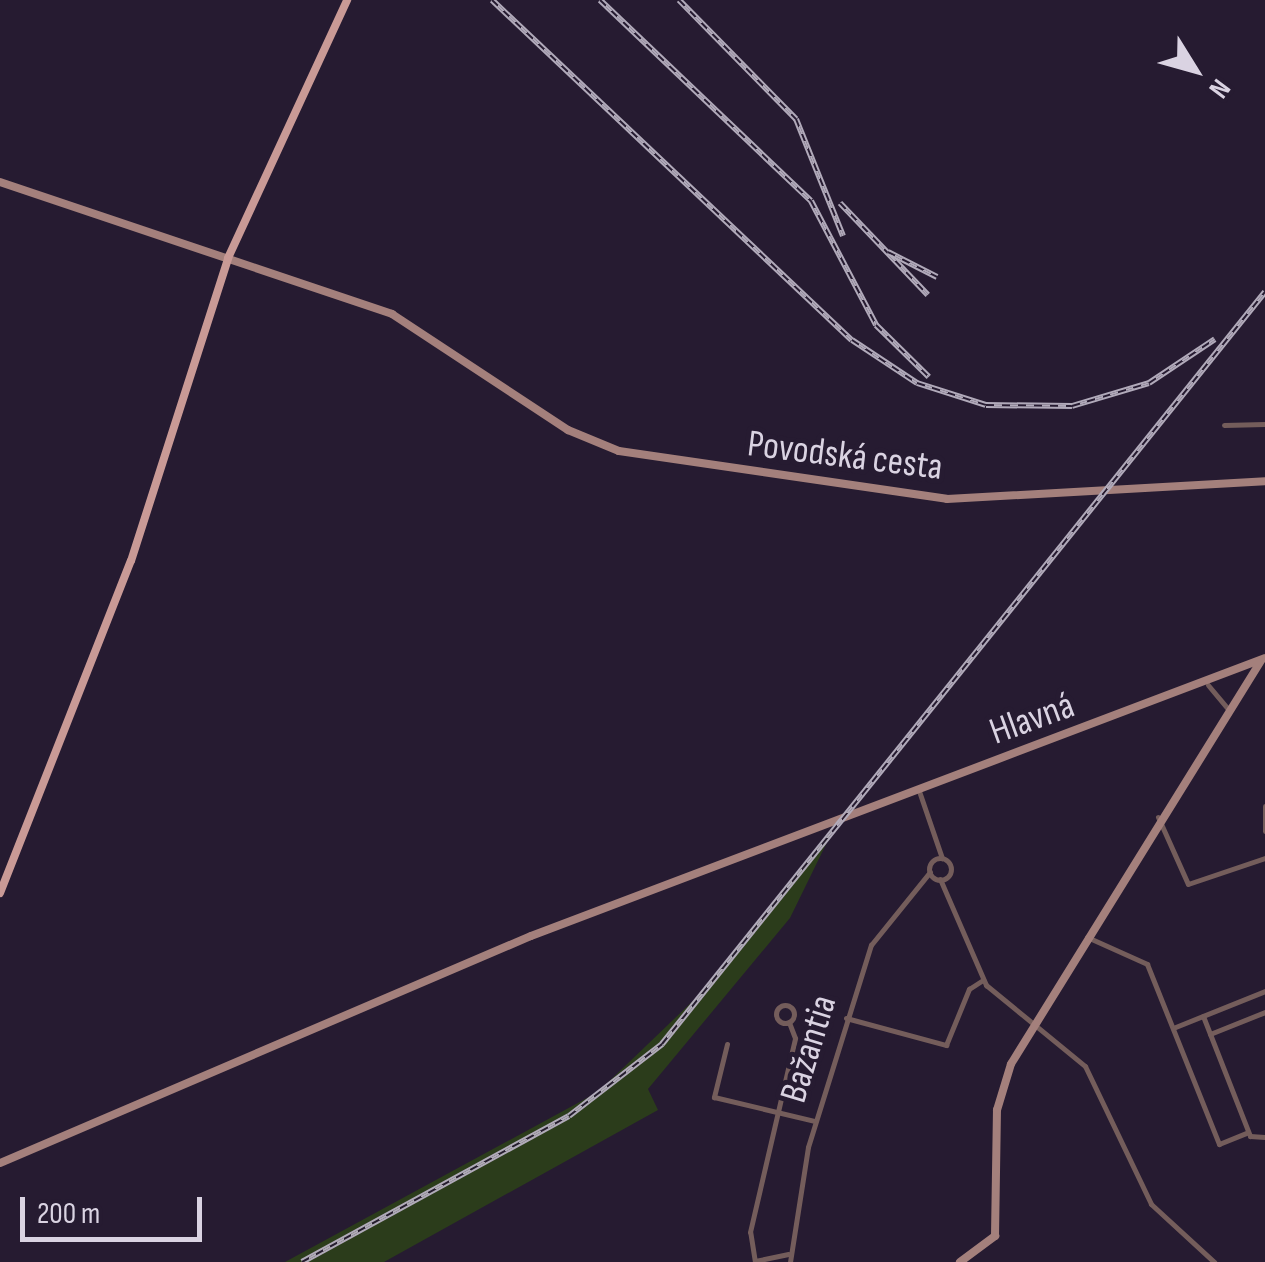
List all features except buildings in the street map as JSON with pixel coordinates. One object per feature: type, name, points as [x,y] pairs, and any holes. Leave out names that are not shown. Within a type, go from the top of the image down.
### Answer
[{"type":"main road","points":[[0,893],[131,561],[228,258],[348,0]]},
{"type":"street","name":"Povodská cesta","points":[[0,182],[340,293],[449,346],[580,437],[656,459],[947,498],[1265,481]]},
{"type":"street","points":[[1224,425],[1265,424]]},
{"type":"street","points":[[960,1262],[996,1236],[1001,1086],[1158,817],[1262,660]]},
{"type":"street","name":"Hlavná","points":[[0,1163],[531,936],[1208,685],[1262,660]]},
{"type":"street","points":[[1208,685],[1228,710]]},
{"type":"street","points":[[918,791],[950,871],[940,880]]},
{"type":"street","points":[[1265,806],[1265,831]]},
{"type":"street","points":[[1158,817],[1188,884],[1265,858]]},
{"type":"street","name":"Bažantia","points":[[789,1258],[815,1121],[871,945],[942,858]]},
{"type":"street","points":[[930,872],[940,880],[983,980],[1037,1021],[1095,1080],[1163,1220],[1214,1262]]},
{"type":"street","points":[[1087,936],[1147,964],[1219,1144],[1248,1132],[1265,1138]]},
{"type":"street","points":[[846,1018],[946,1045],[969,988],[983,980]]},
{"type":"street","points":[[1173,1028],[1265,991]]},
{"type":"street","points":[[1210,1034],[1265,1012]]},
{"type":"street","points":[[1199,1018],[1210,1034],[1248,1132]]},
{"type":"street","points":[[788,1022],[795,1038],[750,1232],[755,1262],[789,1258]]},
{"type":"street","points":[[727,1044],[714,1097],[815,1121]]},
{"type":"green space","points":[[834,828],[790,918],[648,1089],[658,1110],[384,1262],[285,1262],[598,1092],[698,996]]},
{"type":"railway","points":[[492,0],[852,340],[917,383],[986,405],[1072,406],[1149,383],[1215,339]]},
{"type":"railway","points":[[600,0],[811,201],[876,325],[929,377]]},
{"type":"railway","points":[[679,0],[796,119],[843,236]]},
{"type":"railway","points":[[840,203],[928,295]]},
{"type":"railway","points":[[888,252],[937,277]]},
{"type":"railway","points":[[302,1262],[569,1116],[662,1044],[1265,292]]}]
